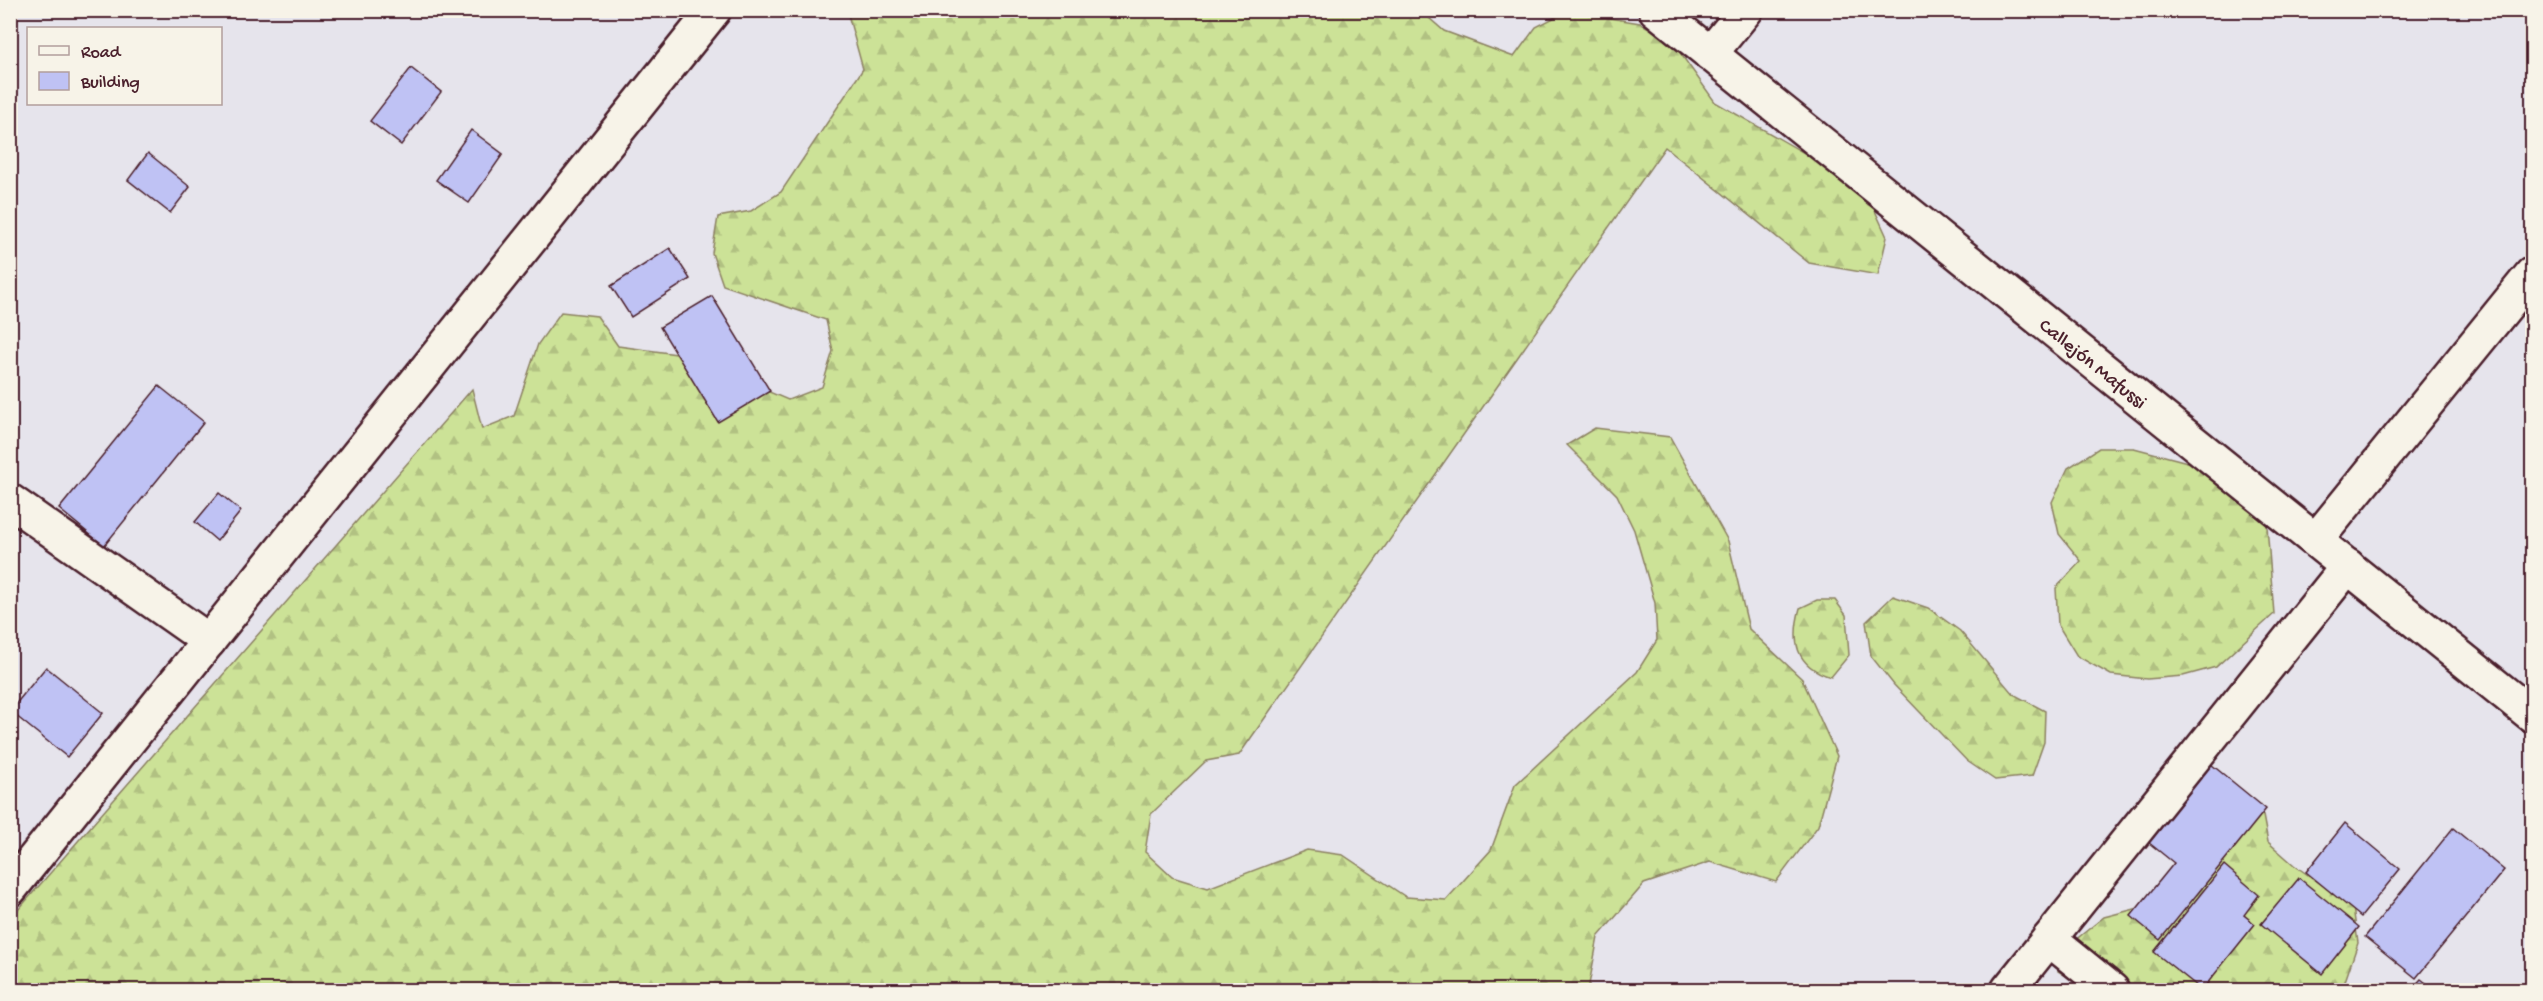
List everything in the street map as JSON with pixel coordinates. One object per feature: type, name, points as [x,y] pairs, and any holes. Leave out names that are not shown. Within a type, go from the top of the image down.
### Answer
[{"type":"street","points":[[10,889],[714,10]]},
{"type":"street","name":"Callejón Mafussi","points":[[1656,10],[2532,715]]},
{"type":"street","points":[[1710,54],[1746,10]]},
{"type":"street","points":[[2316,540],[2532,274]]},
{"type":"street","points":[[10,501],[209,641]]},
{"type":"street","points":[[2008,990],[2348,566]]},
{"type":"street","points":[[2049,939],[2112,990]]},
{"type":"green space","points":[[847,11],[1421,11],[1444,31],[1514,57],[1536,27],[1567,11],[1640,23],[1671,40],[1715,102],[1841,174],[1871,202],[1887,237],[1878,275],[1809,263],[1665,147],[1239,755],[1206,761],[1151,814],[1145,852],[1172,877],[1208,888],[1307,850],[1343,855],[1406,897],[1446,900],[1491,850],[1515,785],[1637,672],[1657,640],[1655,603],[1634,530],[1617,495],[1567,445],[1595,428],[1670,437],[1728,541],[1749,629],[1802,679],[1837,756],[1818,826],[1776,882],[1710,862],[1644,884],[1598,937],[1588,990],[11,990],[11,918],[472,389],[482,429],[514,416],[538,344],[561,312],[597,316],[618,346],[728,361],[755,386],[788,400],[822,387],[833,351],[826,320],[723,285],[712,253],[718,217],[751,211],[781,192],[863,69]]},
{"type":"green space","points":[[2099,448],[2134,448],[2241,476],[2265,501],[2274,614],[2216,667],[2183,676],[2147,679],[2111,675],[2077,656],[2058,625],[2056,588],[2081,561],[2059,534],[2052,502],[2068,468]]},
{"type":"green space","points":[[1893,596],[1928,608],[1960,631],[2013,694],[2045,711],[2044,742],[2032,776],[1995,780],[1967,761],[1894,685],[1871,656],[1866,622]]},
{"type":"green space","points":[[1817,600],[1835,600],[1846,615],[1849,655],[1831,677],[1819,672],[1803,659],[1796,641],[1800,608]]},
{"type":"green space","points":[[2261,805],[2268,842],[2294,865],[2353,907],[2358,943],[2342,990],[2089,990],[2058,971],[2074,941],[2104,917],[2170,900]]},
{"type":"building","points":[[411,68],[441,92],[401,145],[370,121]]},
{"type":"building","points":[[471,130],[503,154],[469,203],[436,180]]},
{"type":"building","points":[[148,153],[190,187],[170,213],[128,180]]},
{"type":"building","points":[[670,248],[690,279],[631,317],[611,286]]},
{"type":"building","points":[[712,296],[770,391],[718,422],[660,327]]},
{"type":"building","points":[[159,386],[204,422],[104,546],[59,509]]},
{"type":"building","points":[[219,493],[241,511],[217,541],[195,522]]},
{"type":"building","points":[[46,667],[103,713],[67,757],[10,711]]},
{"type":"building","points":[[2201,756],[2266,809],[2160,940],[2131,916],[2174,863],[2138,834]]},
{"type":"building","points":[[2345,823],[2400,869],[2361,917],[2306,872]]},
{"type":"building","points":[[2453,828],[2504,870],[2416,978],[2365,937]]},
{"type":"building","points":[[2224,865],[2259,895],[2244,915],[2255,924],[2202,990],[2154,952]]},
{"type":"building","points":[[2299,878],[2359,927],[2322,974],[2261,924]]},
{"type":"building","points":[[2421,979],[2435,990],[2411,990]]}]
